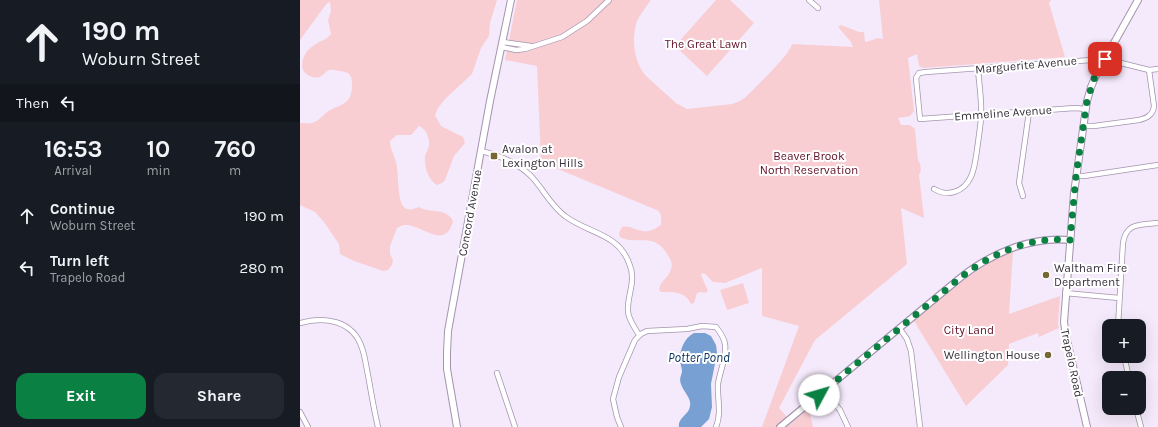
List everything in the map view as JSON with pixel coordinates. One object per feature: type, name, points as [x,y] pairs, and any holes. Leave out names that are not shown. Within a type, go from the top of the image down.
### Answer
[{"type":"main road","name":"Concord Avenue","points":[[457,427],[448,373],[448,331],[490,101],[511,0]]},
{"type":"main road","name":"Trapelo Road","points":[[1087,427],[1064,329],[1065,293],[1076,176],[1086,109],[1091,87],[1138,0]]},
{"type":"street","points":[[502,45],[520,50],[562,37],[579,27],[609,0]]},
{"type":"street","points":[[810,0],[818,8]]},
{"type":"street","name":"Marguerite Avenue","points":[[920,119],[916,82],[917,75],[922,72],[1105,59],[1110,59],[1149,70],[1158,69]]},
{"type":"street","points":[[934,189],[939,193],[959,191],[970,180],[975,163],[981,115],[978,69]]},
{"type":"street","points":[[1084,126],[1140,120],[1150,115],[1154,106],[1149,70]]},
{"type":"street","name":"Emmeline Avenue","points":[[920,119],[1075,108],[1086,109]]},
{"type":"street","points":[[1023,196],[1019,183],[1029,112]]},
{"type":"street","points":[[481,151],[507,160],[529,174],[553,206],[565,217],[618,244],[625,253],[630,264],[632,289],[628,312],[639,335]]},
{"type":"street","points":[[1076,176],[1158,165]]},
{"type":"street","points":[[1118,319],[1123,243],[1126,232],[1133,226],[1158,223]]},
{"type":"street","points":[[780,427],[964,275],[996,256],[1015,247],[1032,243],[1070,240]]},
{"type":"street","points":[[1065,293],[1119,298]]},
{"type":"street","points":[[300,323],[310,320],[330,320],[339,322],[353,334],[362,347],[378,427]]},
{"type":"street","points":[[621,427],[613,399],[619,377],[632,346],[639,335],[647,332],[687,329],[702,326],[716,327],[725,341],[725,350],[718,386],[719,420],[716,427]]},
{"type":"street","points":[[900,329],[907,339],[912,354],[920,427]]},
{"type":"street","points":[[497,373],[515,427]]},
{"type":"street","points":[[824,391],[840,410],[848,427]]},
{"type":"street","points":[[300,412],[308,427]]},
{"type":"street","points":[[1138,415],[1141,427]]},
{"type":"green space","points":[[300,0],[497,0],[490,23],[489,36],[481,48],[472,74],[446,98],[438,108],[435,115],[441,126],[463,137],[465,143],[454,156],[445,180],[437,185],[431,180],[427,172],[425,157],[429,147],[429,139],[421,127],[419,126],[411,135],[397,135],[390,141],[397,167],[400,199],[404,207],[410,209],[419,207],[442,212],[453,221],[449,230],[445,234],[439,235],[413,226],[405,225],[397,228],[390,246],[390,254],[393,260],[392,265],[388,270],[383,271],[354,261],[340,254],[339,244],[324,222],[315,212],[300,205],[300,123],[309,123],[319,120],[327,112],[347,101],[350,97],[352,80],[346,72],[334,70],[329,70],[316,78],[309,76],[304,72],[302,63],[308,50],[331,34],[328,20],[331,11],[330,2],[327,3],[300,40]]},
{"type":"green space","name":"Beaver Brook North Reservation","points":[[517,0],[651,0],[637,21],[635,28],[634,43],[636,58],[646,76],[676,103],[687,109],[732,104],[740,101],[746,97],[779,63],[792,44],[853,47],[851,42],[838,27],[841,25],[859,32],[864,32],[866,42],[878,38],[883,39],[879,0],[1051,0],[1049,3],[1065,57],[923,68],[919,66],[917,54],[908,58],[914,111],[910,116],[898,118],[901,125],[910,125],[915,129],[918,160],[921,168],[919,175],[924,218],[901,208],[907,264],[815,340],[779,408],[787,417],[775,427],[762,427],[799,326],[762,316],[762,268],[725,283],[713,282],[702,273],[701,275],[708,291],[705,293],[697,293],[694,303],[691,304],[682,294],[674,292],[661,292],[659,290],[660,287],[672,267],[671,261],[662,247],[651,241],[626,239],[620,237],[619,233],[622,227],[630,227],[645,231],[655,229],[661,225],[661,216],[659,211],[541,162],[537,66],[505,60]]},
{"type":"green space","name":"The Great Lawn","points":[[716,0],[730,0],[754,23],[707,76],[675,46]]},
{"type":"green space","name":"City Land","points":[[1013,251],[1009,314],[1060,296],[1059,328],[1039,337],[1038,333],[1009,344],[1008,365],[966,406],[914,321],[973,273]]},
{"type":"green space","points":[[743,283],[749,303],[727,310],[720,290]]},
{"type":"green space","points":[[809,408],[813,427],[786,427]]},
{"type":"water","name":"Potter Pond","points":[[694,333],[705,333],[711,336],[716,345],[717,353],[711,384],[712,407],[709,419],[701,427],[679,427],[680,421],[688,412],[690,403],[689,398],[680,382],[682,368],[680,354],[687,338]]},
{"type":"place","name":"Avalon at Lexington Hills","points":[[494,156]]},
{"type":"place","name":"Waltham Fire Department","points":[[1046,275]]},
{"type":"place","name":"Wellington House","points":[[1048,355]]},
{"type":"route","points":[[819,395],[960,278],[980,264],[1015,247],[1061,239],[1070,240],[1076,176],[1087,101],[1094,79],[1105,59]]}]
